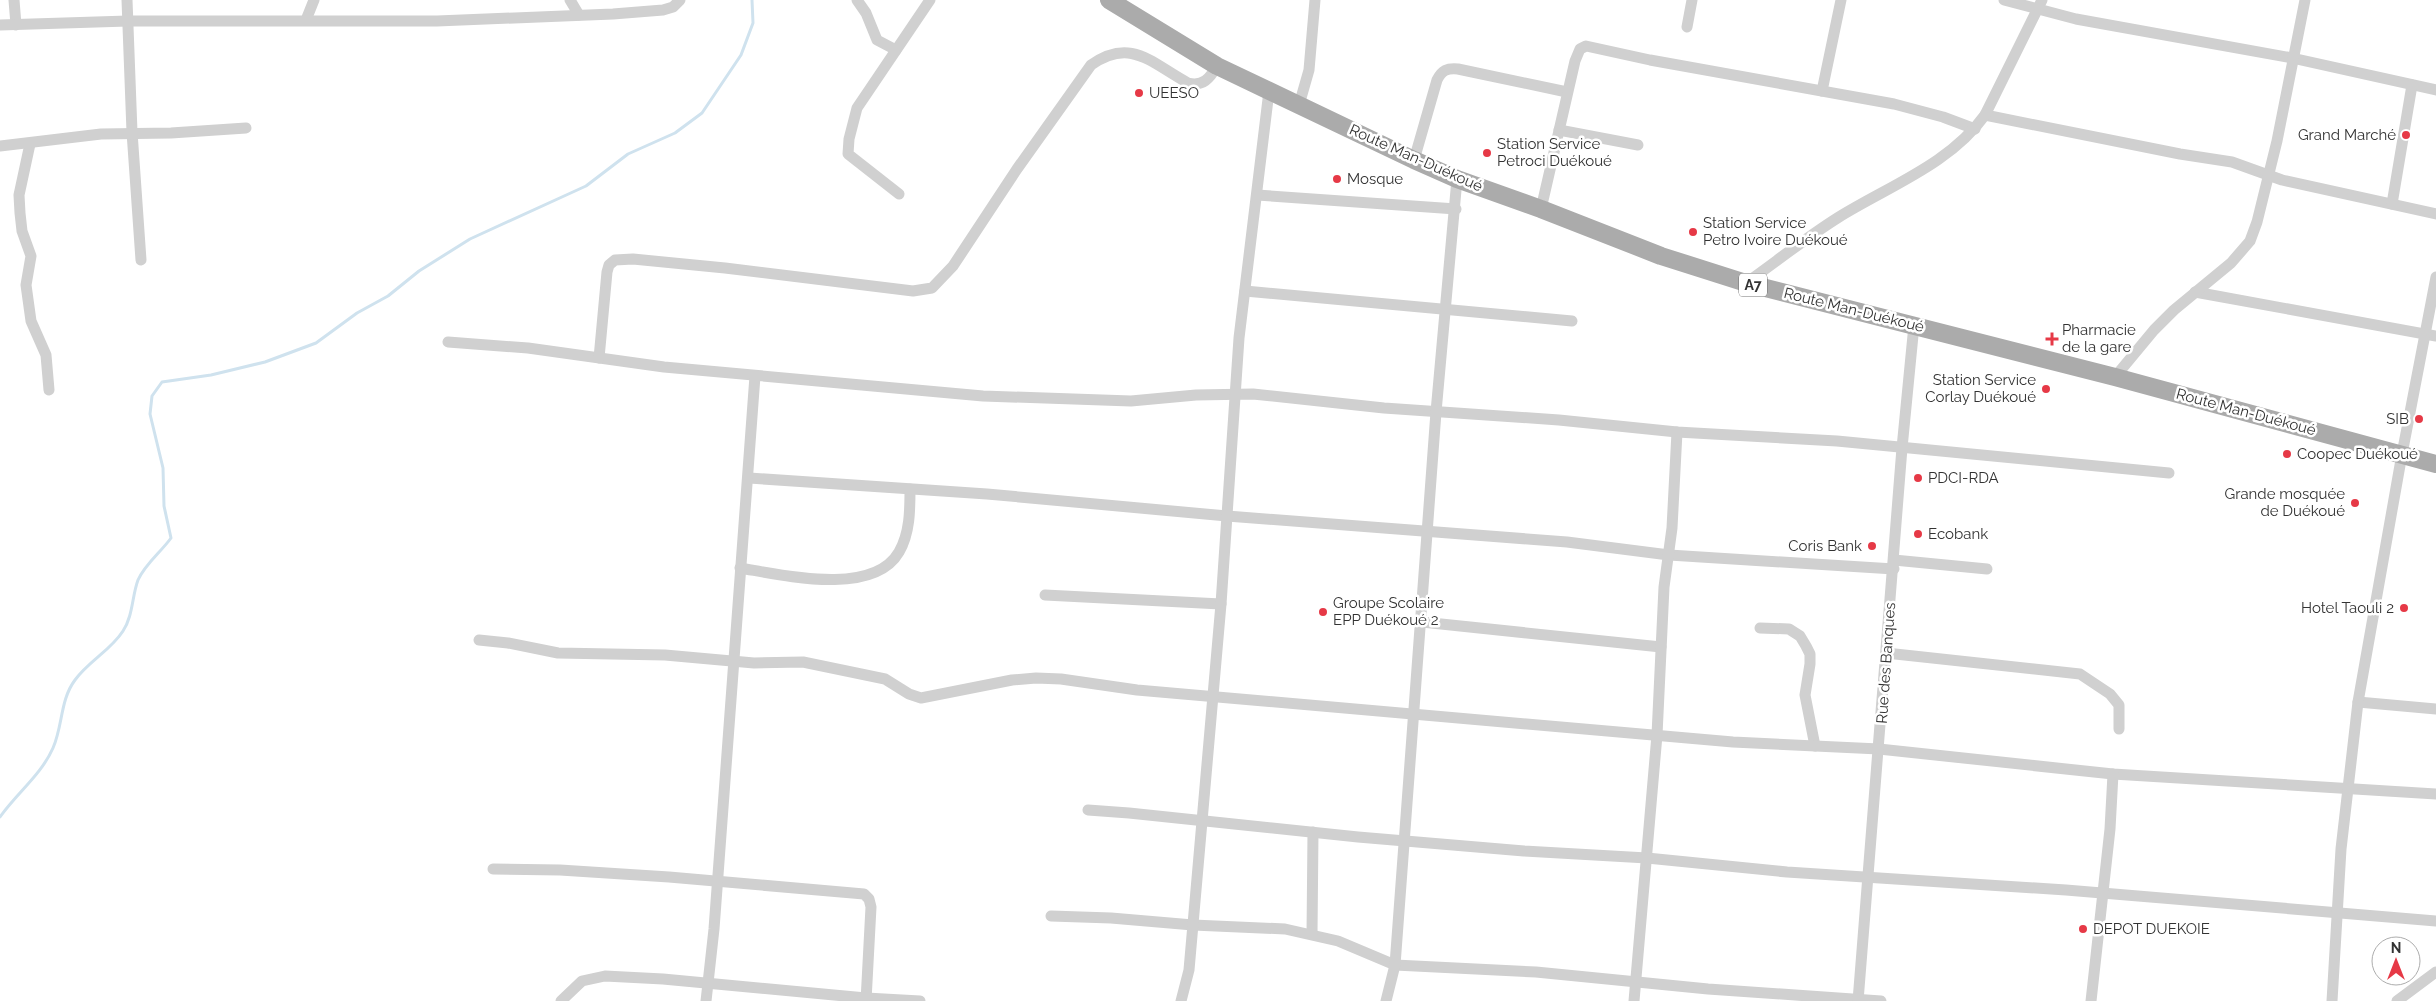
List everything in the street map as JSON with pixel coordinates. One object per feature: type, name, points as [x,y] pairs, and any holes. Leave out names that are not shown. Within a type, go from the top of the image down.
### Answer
[{"type":"main road","name":"Route Man-Duékoué","points":[[1108,0],[1218,66],[1414,160],[1457,179],[1541,209],[1660,256],[1746,283],[2115,377],[2436,464]]},
{"type":"street","points":[[14,0],[16,25]]},
{"type":"street","points":[[127,0],[132,132],[141,260]]},
{"type":"street","points":[[306,20],[314,0]]},
{"type":"street","points":[[570,0],[579,15]]},
{"type":"street","points":[[0,25],[128,21],[437,21],[663,10],[673,7],[680,0]]},
{"type":"street","points":[[857,0],[866,13],[877,40],[896,50]]},
{"type":"street","points":[[899,194],[848,154],[849,139],[857,108],[930,0]]},
{"type":"street","points":[[1299,105],[1308,70],[1315,0]]},
{"type":"street","points":[[1687,27],[1692,0]]},
{"type":"street","points":[[1822,91],[1841,0]]},
{"type":"street","points":[[2004,0],[2040,5],[2198,43],[2292,58],[2436,90]]},
{"type":"street","points":[[2115,377],[2154,330],[2195,292],[2231,263],[2250,241],[2257,222],[2277,141],[2304,0]]},
{"type":"street","points":[[1746,283],[1838,217],[1928,166],[1975,129],[1985,114],[2040,5]]},
{"type":"street","points":[[1541,209],[1577,54],[1586,46],[1650,60],[1922,110],[1975,129]]},
{"type":"street","points":[[600,358],[609,265],[615,260],[634,259],[725,268],[923,291],[932,288],[953,266],[1017,169],[1091,65],[1104,56],[1126,51],[1140,56],[1194,85],[1210,79],[1218,66]]},
{"type":"street","points":[[1414,160],[1437,80],[1440,74],[1447,69],[1458,69],[1567,92]]},
{"type":"street","points":[[2392,204],[2412,85]]},
{"type":"street","points":[[1181,1001],[1188,982],[1221,604],[1234,393],[1269,91]]},
{"type":"street","points":[[1985,114],[2180,154],[2232,162],[2329,192],[2436,214]]},
{"type":"street","points":[[0,146],[30,144],[101,134],[132,132],[171,134],[246,128]]},
{"type":"street","points":[[1559,130],[1638,145]]},
{"type":"street","points":[[30,144],[19,195],[20,213],[22,232],[31,256],[26,285],[31,322],[46,355],[49,390]]},
{"type":"street","points":[[1386,1001],[1395,965],[1422,622],[1436,412],[1456,209],[1457,179]]},
{"type":"street","points":[[1257,195],[1456,209]]},
{"type":"street","points":[[2332,1001],[2336,911],[2347,788],[2358,702],[2424,334],[2436,277]]},
{"type":"street","points":[[1245,291],[1446,311],[1572,321]]},
{"type":"street","points":[[2195,292],[2436,336]]},
{"type":"street","name":"Rue des Banques","points":[[1858,1000],[1902,448],[1914,325]]},
{"type":"street","points":[[448,342],[528,348],[755,376],[983,396],[1131,401],[1234,393],[1678,432],[1794,438],[2169,473]]},
{"type":"street","points":[[706,1001],[714,930],[716,882],[740,568],[749,478],[755,376]]},
{"type":"street","points":[[1634,1001],[1657,735],[1664,587],[1669,555],[1678,432]]},
{"type":"street","points":[[749,478],[910,489],[1567,542],[1669,555],[1988,569]]},
{"type":"street","points":[[740,568],[836,579],[855,579],[880,570],[892,561],[904,541],[910,513],[910,489]]},
{"type":"street","points":[[1045,595],[1221,604]]},
{"type":"street","points":[[1422,622],[1661,647]]},
{"type":"street","points":[[1760,628],[1789,629],[1800,636],[1806,646],[1810,664],[1805,695],[1815,746]]},
{"type":"street","points":[[479,640],[508,643],[558,653],[665,655],[734,662],[803,662],[885,679],[909,694],[921,698],[1012,680],[1036,678],[1061,679],[1106,687],[1657,735],[1879,749],[2113,774],[2436,794]]},
{"type":"street","points":[[1886,653],[2080,674],[2110,694],[2119,705],[2119,729]]},
{"type":"street","points":[[2358,702],[2436,709]]},
{"type":"street","points":[[2091,1001],[2110,829],[2113,774]]},
{"type":"street","points":[[1088,810],[1129,812],[1313,832],[1524,851],[1647,858],[1868,878],[2102,894],[2227,905],[2336,911],[2436,921]]},
{"type":"street","points":[[1312,934],[1313,832]]},
{"type":"street","points":[[493,869],[560,870],[858,893],[867,896],[871,917],[866,1000]]},
{"type":"street","points":[[1050,916],[1285,929],[1338,941],[1395,965],[1536,972],[1636,982],[1881,1001]]},
{"type":"street","points":[[2397,1001],[2436,972]]},
{"type":"street","points":[[561,1001],[574,986],[592,978],[629,976],[866,1000],[920,1001]]},
{"type":"waterway","points":[[0,817],[48,758],[56,739],[64,704],[70,688],[81,673],[123,631],[129,619],[138,580],[171,538],[164,506],[163,468],[150,414],[152,396],[162,382],[211,375],[265,362],[316,343],[357,313],[388,296],[419,271],[470,239],[586,186],[628,154],[675,133],[702,113],[741,55],[753,23],[752,0]]},
{"type":"place","name":"UEESO","points":[[1139,93]]},
{"type":"place","name":"Grand Marché","points":[[2406,135]]},
{"type":"place","name":"Station Service Petroci Duékoué","points":[[1487,153]]},
{"type":"place","name":"Mosque","points":[[1337,179]]},
{"type":"place","name":"Station Service Petro Ivoire Duékoué","points":[[1693,232]]},
{"type":"place","name":"Pharmacie de la gare","points":[[2052,339]]},
{"type":"place","name":"Station Service Corlay Duékoué","points":[[2046,389]]},
{"type":"place","name":"SIB","points":[[2419,419]]},
{"type":"place","name":"Coopec Duékoué","points":[[2287,454]]},
{"type":"place","name":"PDCI-RDA","points":[[1918,478]]},
{"type":"place","name":"Grande mosquée de Duékoué","points":[[2355,503]]},
{"type":"place","name":"Ecobank","points":[[1918,534]]},
{"type":"place","name":"Coris Bank","points":[[1872,546]]},
{"type":"place","name":"Hotel Taouli 2","points":[[2404,608]]},
{"type":"place","name":"Groupe Scolaire EPP Duékoué 2","points":[[1323,612]]},
{"type":"place","name":"DEPOT DUEKOIE","points":[[2083,929]]}]
